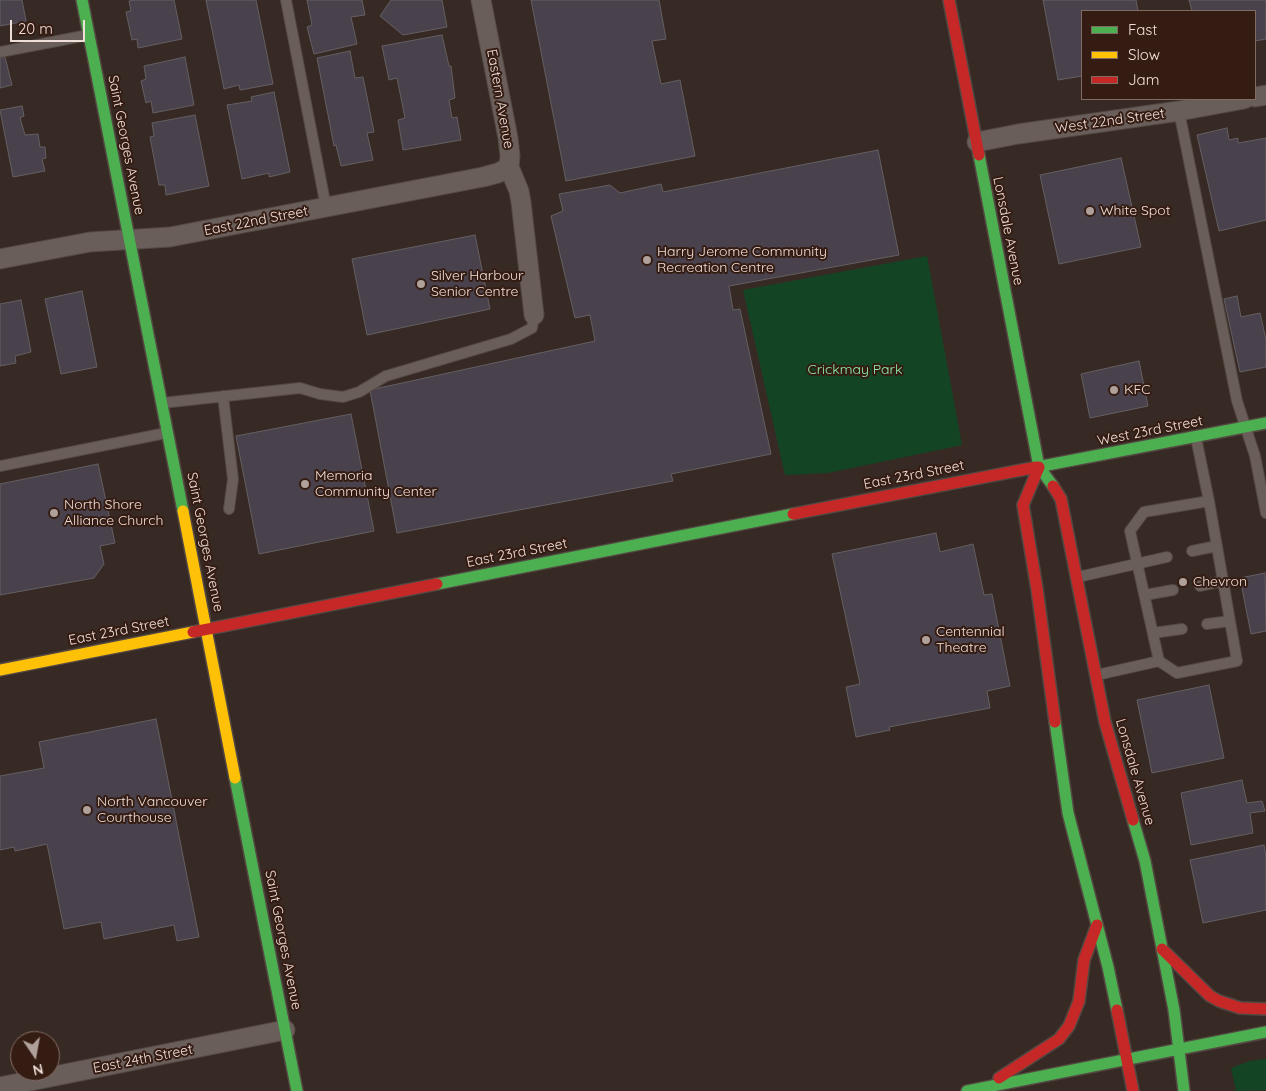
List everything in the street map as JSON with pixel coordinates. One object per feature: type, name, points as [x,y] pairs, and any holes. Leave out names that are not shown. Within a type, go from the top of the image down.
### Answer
[{"type":"main road","name":"Saint Georges Avenue","points":[[82,0],[297,1091]]},
{"type":"main road","name":"Lonsdale Avenue","points":[[949,0],[1039,467],[1061,499],[1105,722],[1145,861],[1174,1010],[1184,1091]]},
{"type":"main road","name":"West 23rd Street","points":[[1039,467],[1266,423]]},
{"type":"main road","name":"East 23rd Street","points":[[0,670],[1039,467]]},
{"type":"main road","points":[[1039,467],[1023,506],[1037,589],[1068,813],[1108,967],[1133,1091]]},
{"type":"main road","points":[[984,1087],[1059,1039],[1069,1026],[1079,1001],[1084,960],[1097,925]]},
{"type":"main road","points":[[1162,949],[1210,996],[1240,1008],[1266,1009]]},
{"type":"main road","points":[[967,1091],[1266,1032]]},
{"type":"street","name":"Eastern Avenue","points":[[481,0],[508,138],[509,168],[519,191],[521,202],[534,315]]},
{"type":"street","name":"West 22nd Street","points":[[976,142],[1239,100]]},
{"type":"street","name":"East 22nd Street","points":[[0,259],[90,242],[170,237],[483,177],[509,168]]},
{"type":"street","name":"East 24th Street","points":[[0,1087],[285,1030]]},
{"type":"lane","points":[[286,0],[326,207]]},
{"type":"lane","points":[[0,52],[89,34]]},
{"type":"lane","points":[[1179,111],[1237,401],[1255,456],[1266,513]]},
{"type":"lane","points":[[161,403],[300,388],[320,394],[343,397],[359,392],[386,376],[512,339],[532,328],[534,315]]},
{"type":"lane","points":[[224,396],[233,478],[229,509]]},
{"type":"lane","points":[[0,466],[168,433]]},
{"type":"lane","points":[[1196,438],[1209,501],[1237,661],[1176,672],[1159,661],[1130,531],[1144,512],[1209,501]]},
{"type":"lane","points":[[1192,551],[1217,546]]},
{"type":"lane","points":[[1077,577],[1167,556]]},
{"type":"lane","points":[[1200,586],[1223,582]]},
{"type":"lane","points":[[1145,596],[1174,590]]},
{"type":"lane","points":[[1207,624],[1230,620]]},
{"type":"lane","points":[[1153,633],[1182,629]]},
{"type":"lane","points":[[1096,675],[1159,661]]},
{"type":"green space","name":"Crickmay Park","points":[[927,256],[962,445],[828,473],[785,475],[743,290]]},
{"type":"green space","points":[[1266,1059],[1266,1090],[1236,1091],[1231,1068],[1250,1061]]},
{"type":"building","points":[[0,0],[22,0],[26,21],[0,26]]},
{"type":"building","points":[[174,0],[182,39],[138,48],[137,39],[132,40],[126,12],[131,11],[129,1]]},
{"type":"building","points":[[206,0],[256,0],[273,84],[240,90],[239,85],[224,89]]},
{"type":"building","points":[[307,0],[362,0],[365,15],[351,17],[357,44],[314,54],[307,27],[312,25]]},
{"type":"building","points":[[391,0],[442,0],[447,27],[403,35],[380,16]]},
{"type":"building","points":[[531,0],[659,0],[666,39],[652,41],[661,84],[680,80],[695,156],[566,181]]},
{"type":"building","points":[[1043,0],[1136,0],[1138,10],[1081,10],[1081,76],[1058,80]]},
{"type":"building","points":[[1189,0],[1266,0],[1266,39],[1256,41],[1256,10],[1192,10]]},
{"type":"building","points":[[442,35],[449,66],[451,66],[455,98],[449,100],[452,118],[457,117],[461,140],[403,150],[398,120],[405,118],[397,78],[389,80],[382,46]]},
{"type":"building","points":[[350,51],[355,78],[363,77],[374,132],[367,133],[373,160],[341,166],[336,145],[334,146],[317,58]]},
{"type":"building","points":[[5,57],[12,85],[0,88],[0,58]]},
{"type":"building","points":[[185,57],[194,105],[153,113],[151,101],[146,103],[141,81],[146,79],[144,66]]},
{"type":"building","points":[[274,92],[290,172],[269,177],[269,173],[242,179],[227,105],[252,101],[251,97]]},
{"type":"building","points":[[22,106],[24,116],[20,118],[25,135],[38,134],[40,147],[45,147],[46,158],[42,159],[45,171],[13,177],[0,110]]},
{"type":"building","points":[[195,115],[209,186],[166,195],[165,185],[159,185],[150,137],[154,136],[152,123]]},
{"type":"building","points":[[1227,128],[1229,140],[1238,138],[1238,143],[1266,138],[1266,220],[1219,231],[1197,135]]},
{"type":"building","name":"Harry Jerome Community Recreation Centre","points":[[878,150],[899,255],[729,286],[733,310],[740,309],[771,454],[671,474],[673,481],[397,533],[370,390],[595,341],[590,315],[575,318],[551,216],[563,211],[559,194],[610,185],[620,193],[661,184],[663,192]]},
{"type":"building","name":"White Spot","points":[[1121,158],[1141,247],[1059,264],[1040,175]]},
{"type":"building","name":"Silver Harbour Senior Centre","points":[[475,235],[490,309],[367,335],[352,259]]},
{"type":"building","points":[[82,291],[97,367],[61,374],[45,299]]},
{"type":"building","points":[[1237,296],[1241,317],[1260,313],[1266,340],[1266,367],[1240,372],[1224,299]]},
{"type":"building","points":[[21,300],[31,352],[15,356],[16,363],[0,366],[0,304]]},
{"type":"building","name":"KFC","points":[[1139,361],[1148,406],[1090,418],[1081,374]]},
{"type":"building","name":"Memoria Community Center","points":[[351,414],[374,531],[259,554],[236,436]]},
{"type":"building","name":"North Shore Alliance Church","points":[[98,464],[115,543],[100,546],[104,564],[94,578],[0,595],[0,484]]},
{"type":"building","name":"Centennial Theatre","points":[[936,533],[940,552],[973,544],[984,595],[992,594],[1010,686],[987,691],[990,708],[889,727],[890,730],[856,737],[846,687],[860,684],[832,554]]},
{"type":"building","points":[[1265,573],[1266,631],[1251,634],[1240,578]]},
{"type":"building","points":[[1209,685],[1224,758],[1152,773],[1137,700]]},
{"type":"building","name":"North Vancouver Courthouse","points":[[156,719],[199,937],[177,941],[174,925],[104,939],[101,922],[64,929],[47,844],[15,851],[14,847],[0,850],[0,776],[44,768],[39,742]]},
{"type":"building","points":[[1242,780],[1247,803],[1262,801],[1265,811],[1250,813],[1253,833],[1191,845],[1181,793]]},
{"type":"building","points":[[1264,845],[1266,857],[1266,910],[1203,923],[1190,860]]},
{"type":"traffic: fast","points":[[82,0],[183,511]]},
{"type":"traffic: fast","points":[[979,155],[1039,467],[1053,486]]},
{"type":"traffic: fast","points":[[1037,467],[1266,423]]},
{"type":"traffic: fast","points":[[437,584],[793,514]]},
{"type":"traffic: fast","points":[[1055,722],[1068,813],[1108,967],[1117,1010]]},
{"type":"traffic: fast","points":[[235,778],[297,1091]]},
{"type":"traffic: fast","points":[[1133,820],[1145,861],[1174,1010],[1184,1091]]},
{"type":"traffic: fast","points":[[967,1091],[1266,1032]]},
{"type":"traffic: slow","points":[[183,511],[235,778]]},
{"type":"traffic: slow","points":[[0,670],[193,632]]},
{"type":"traffic: jam","points":[[949,0],[979,155]]},
{"type":"traffic: jam","points":[[793,514],[1037,467]]},
{"type":"traffic: jam","points":[[1039,467],[1023,505],[1037,589],[1055,722]]},
{"type":"traffic: jam","points":[[1053,486],[1061,499],[1105,722],[1133,820]]},
{"type":"traffic: jam","points":[[193,632],[437,584]]},
{"type":"traffic: jam","points":[[999,1078],[1059,1039],[1069,1026],[1079,1001],[1084,960],[1097,925]]},
{"type":"traffic: jam","points":[[1162,949],[1210,996],[1240,1008],[1266,1009]]},
{"type":"traffic: jam","points":[[1117,1010],[1133,1091]]},
{"type":"place","name":"White Spot","points":[[1090,211]]},
{"type":"place","name":"Harry Jerome Community Recreation Centre","points":[[647,260]]},
{"type":"place","name":"Silver Harbour Senior Centre","points":[[421,284]]},
{"type":"place","name":"KFC","points":[[1114,390]]},
{"type":"place","name":"Memoria Community Center","points":[[305,484]]},
{"type":"place","name":"North Shore Alliance Church","points":[[54,513]]},
{"type":"place","name":"Chevron","points":[[1183,582]]},
{"type":"place","name":"Centennial Theatre","points":[[926,640]]},
{"type":"place","name":"North Vancouver Courthouse","points":[[87,810]]}]
